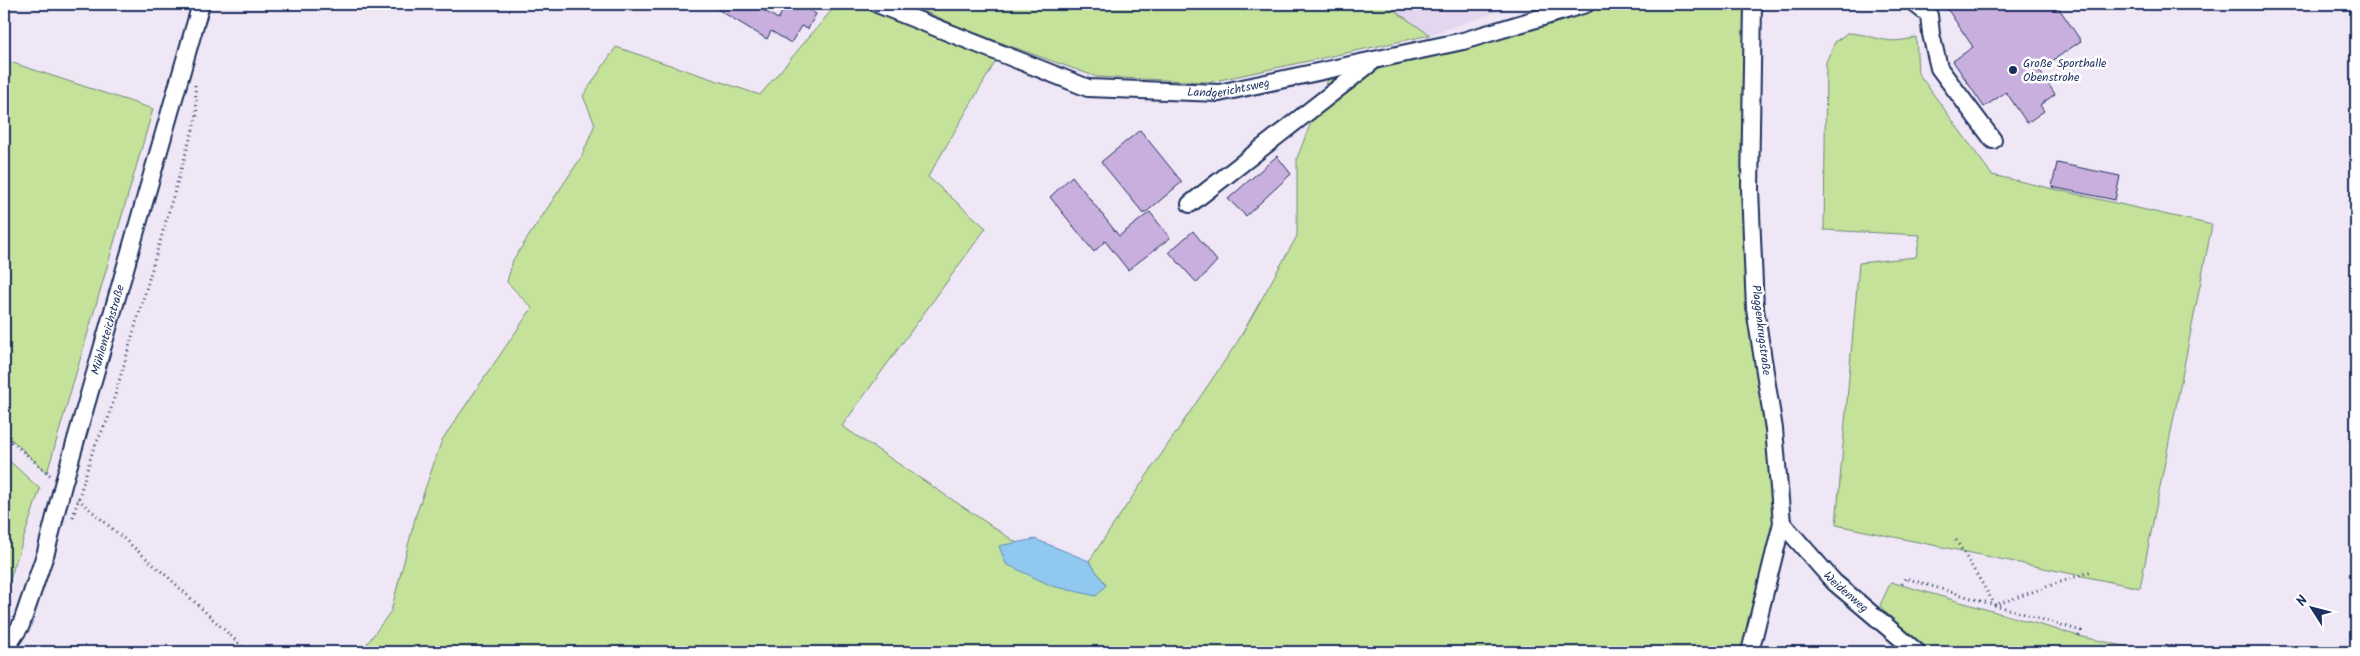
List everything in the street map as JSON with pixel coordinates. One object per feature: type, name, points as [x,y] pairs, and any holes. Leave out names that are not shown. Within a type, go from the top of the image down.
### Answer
[{"type":"street","name":"Mühlenteichstraße","points":[[4,651],[21,625],[46,552],[63,485],[201,4]]},
{"type":"street","name":"Landgerichtsweg","points":[[877,4],[1088,88],[1219,93],[1463,42],[1586,4]]},
{"type":"street","name":"Plaggenkrugstraße","points":[[1750,652],[1782,523],[1774,429],[1755,309],[1750,189],[1753,4]]},
{"type":"street","points":[[1916,4],[1929,15],[1931,34],[1939,68],[1993,140]]},
{"type":"street","points":[[1190,204],[1374,60]]},
{"type":"street","name":"Weidenweg","points":[[1782,523],[1834,582],[1917,652]]},
{"type":"path","points":[[73,519],[93,450],[108,419],[197,115],[195,77]]},
{"type":"path","points":[[4,435],[169,578],[248,652]]},
{"type":"path","points":[[1956,540],[1995,605]]},
{"type":"path","points":[[1995,605],[2092,571]]},
{"type":"path","points":[[1902,584],[1904,578],[2081,631],[2079,636]]},
{"type":"shaded area","points":[[1385,4],[1521,4],[1430,35]]},
{"type":"green space","points":[[837,4],[878,4],[1000,54],[928,177],[986,228],[842,426],[1017,543],[1106,585],[1089,561],[1238,341],[1297,236],[1297,158],[1332,69],[1586,4],[1753,4],[1750,189],[1782,523],[1750,652],[361,652],[391,611],[416,515],[442,440],[532,308],[507,282],[513,260],[582,156],[595,124],[583,96],[616,47],[760,95]]},
{"type":"green space","points":[[909,4],[1385,4],[1430,35],[1210,82],[1097,77],[968,31]]},
{"type":"green space","points":[[1847,33],[1896,41],[1916,37],[1918,73],[1992,175],[2212,225],[2140,588],[1836,525],[1859,263],[1916,257],[1920,235],[1824,230],[1826,62],[1835,42]]},
{"type":"green space","points":[[4,60],[153,109],[47,473],[4,432]]},
{"type":"green space","points":[[4,456],[40,489],[4,597]]},
{"type":"green space","points":[[1891,582],[2079,636],[2150,652],[1928,652],[1893,624],[1880,605]]},
{"type":"water","points":[[1035,539],[1089,561],[1106,585],[1096,596],[1052,586],[1006,564],[999,546]]},
{"type":"building","points":[[709,4],[753,4],[778,19],[787,4],[798,4],[816,14],[808,29],[801,26],[791,43],[771,31],[767,39]]},
{"type":"building","name":"Große Sporthalle Obenstrohe","points":[[1944,4],[2056,4],[2081,41],[2039,70],[2055,94],[2040,105],[2044,111],[2027,123],[2006,92],[1984,107],[1953,61],[1973,47]]},
{"type":"building","points":[[1140,130],[1182,182],[1144,214],[1101,162]]},
{"type":"building","points":[[1277,156],[1291,174],[1246,216],[1228,199]]},
{"type":"building","points":[[2057,163],[2120,176],[2115,200],[2052,187]]},
{"type":"building","points":[[1072,176],[1119,236],[1150,212],[1170,238],[1128,270],[1105,241],[1094,252],[1050,197]]},
{"type":"building","points":[[1193,231],[1217,261],[1197,283],[1169,252]]},
{"type":"place","name":"Große Sporthalle Obenstrohe","points":[[2013,70]]}]
